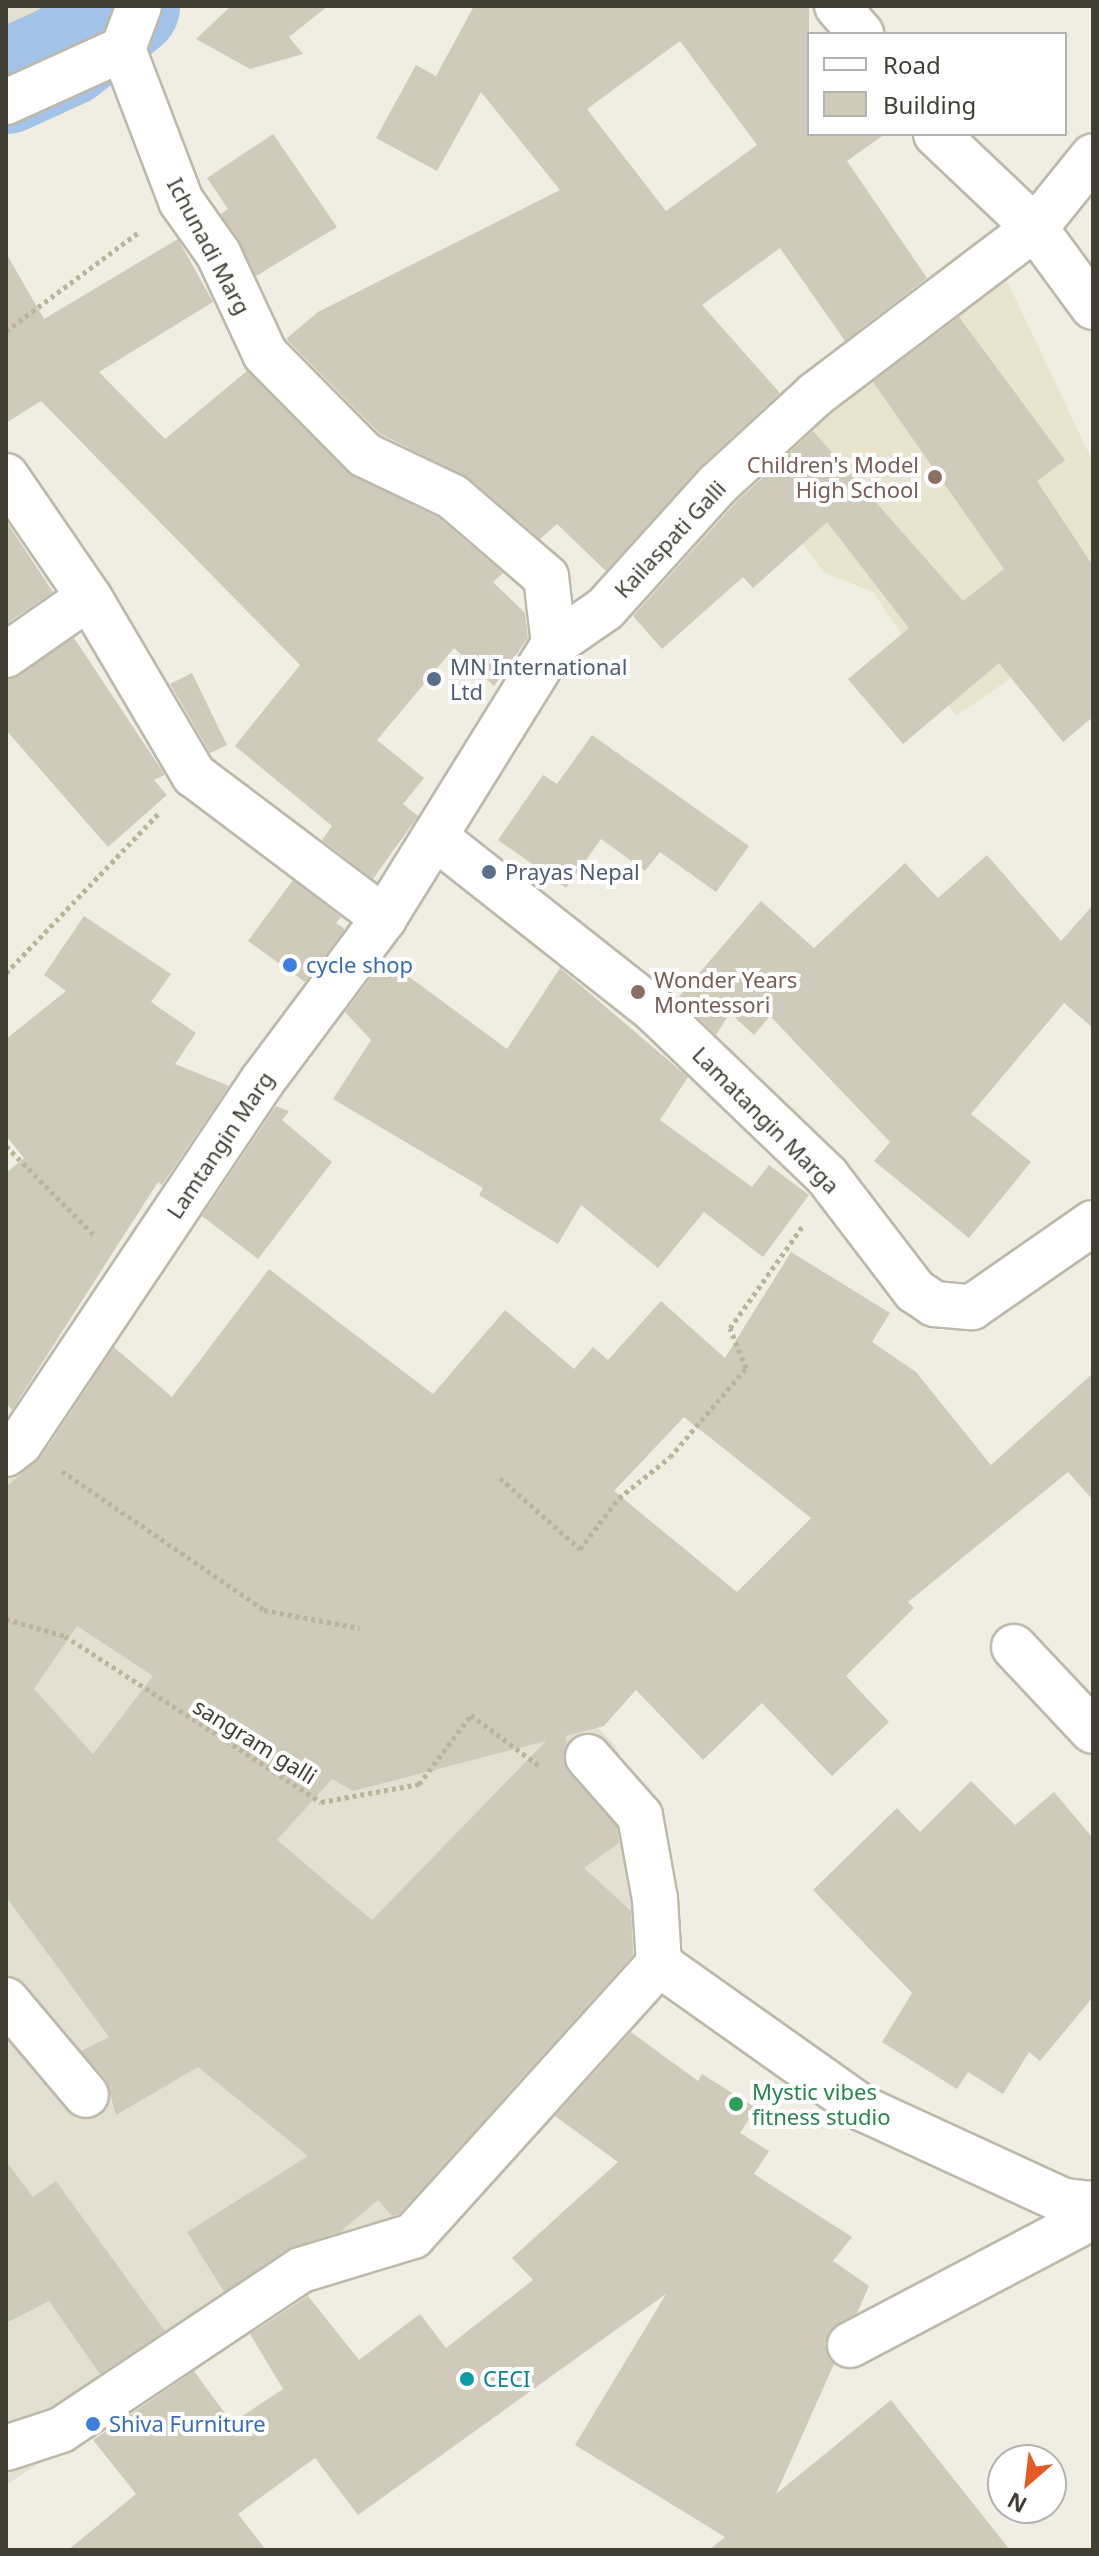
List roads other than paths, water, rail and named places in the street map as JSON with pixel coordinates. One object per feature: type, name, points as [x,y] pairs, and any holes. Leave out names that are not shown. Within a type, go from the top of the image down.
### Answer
[{"type":"street","points":[[6,102],[123,49],[139,6]]},
{"type":"street","points":[[837,6],[859,32]]},
{"type":"street","name":"Ichunadi Marg","points":[[123,49],[181,201],[218,253],[265,354],[365,455],[453,497],[546,577],[554,644]]},
{"type":"street","points":[[938,136],[1035,228],[1093,307]]},
{"type":"street","name":"Kailaspati Galli","points":[[435,837],[554,644],[605,609],[718,484],[816,394],[1035,228],[1093,156]]},
{"type":"street","points":[[6,476],[89,597],[194,775],[384,918]]},
{"type":"street","points":[[6,655],[89,597]]},
{"type":"street","name":"Lamtangin Marg","points":[[13,1449],[263,1080],[384,918],[435,837]]},
{"type":"street","name":"Lamatangin Marga","points":[[435,837],[654,1010],[827,1176],[915,1291],[934,1304],[972,1307],[1093,1223]]},
{"type":"street","points":[[1014,1647],[1093,1731]]},
{"type":"street","points":[[6,2448],[61,2430],[301,2270],[413,2236],[659,1964],[655,1899],[640,1816],[588,1757]]},
{"type":"street","points":[[659,1964],[864,2109],[1064,2201],[1093,2204]]},
{"type":"street","points":[[6,2000],[86,2095]]},
{"type":"street","points":[[850,2345],[1093,2217]]},
{"type":"waterway","points":[[6,82],[65,55],[128,6]]},
{"type":"place","name":"Children's Model High School","points":[[935,477]]},
{"type":"place","name":"MN International Ltd","points":[[434,679]]},
{"type":"place","name":"Prayas Nepal","points":[[489,872]]},
{"type":"place","name":"cycle shop","points":[[290,965]]},
{"type":"place","name":"Wonder Years Montessori","points":[[638,992]]},
{"type":"place","name":"Mystic vibes fitness studio","points":[[736,2104]]},
{"type":"place","name":"CECI","points":[[467,2379]]},
{"type":"place","name":"Shiva Furniture","points":[[93,2424]]}]
